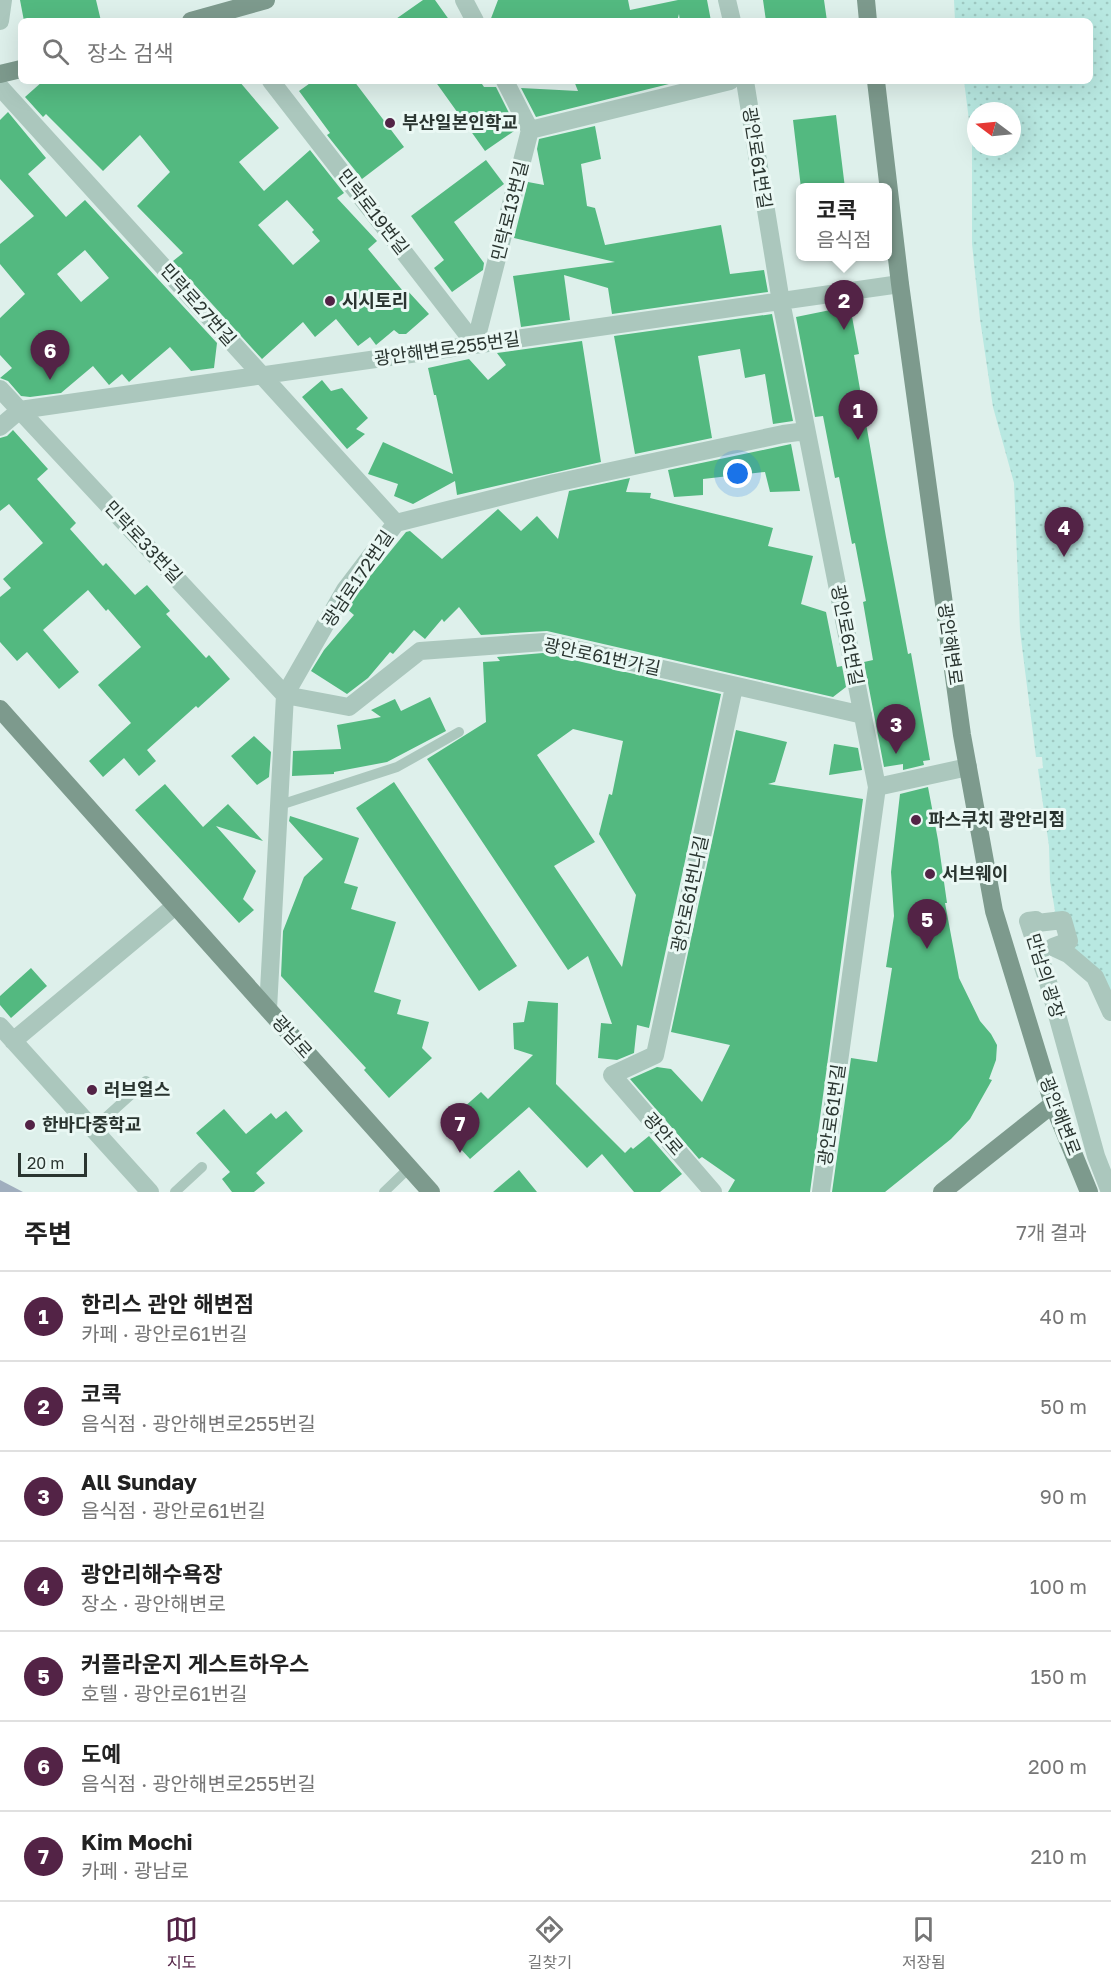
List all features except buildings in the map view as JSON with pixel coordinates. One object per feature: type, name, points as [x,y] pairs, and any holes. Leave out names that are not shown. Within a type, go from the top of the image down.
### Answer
[{"type":"main road","points":[[221,17],[266,0]]},
{"type":"main road","points":[[866,0],[868,18]]},
{"type":"main road","points":[[0,74],[18,70]]},
{"type":"main road","name":"광안해변로","points":[[876,84],[888,183]]},
{"type":"main road","name":"광안해변로","points":[[892,216],[968,767],[994,911],[1053,1104],[1089,1192]]},
{"type":"main road","name":"광남로","points":[[0,709],[430,1192]]},
{"type":"main road","points":[[942,1192],[1053,1104]]},
{"type":"street","points":[[0,21],[3,0]]},
{"type":"street","points":[[464,0],[473,18]]},
{"type":"street","points":[[727,0],[731,18]]},
{"type":"street","name":"민락로19번길","points":[[273,84],[475,344]]},
{"type":"street","points":[[507,84],[530,130],[718,84]]},
{"type":"street","name":"광안로61번길","points":[[745,84],[781,301],[878,787],[821,1192]]},
{"type":"street","name":"민락로27번길","points":[[0,87],[396,523]]},
{"type":"street","name":"민락로13번길","points":[[475,344],[530,130]]},
{"type":"street","name":"광안해변로255번길","points":[[20,410],[900,284]]},
{"type":"street","name":"민락로33번길","points":[[0,389],[285,695]]},
{"type":"street","points":[[0,427],[20,410]]},
{"type":"street","name":"광남로172번길","points":[[268,1009],[285,695],[345,590],[396,523],[555,483],[806,431]]},
{"type":"street","name":"광안로61번가길","points":[[285,695],[349,707],[420,651],[544,642],[863,715]]},
{"type":"street","name":"광안로61번나길","points":[[612,1075],[655,1054],[734,687]]},
{"type":"street","points":[[878,787],[968,767]]},
{"type":"street","points":[[14,1041],[175,906]]},
{"type":"street","name":"만남의 광장","points":[[1110,1192],[1096,1156],[1048,982],[1028,921],[1036,920],[1037,923],[1063,920],[1069,941],[1053,947],[1068,954],[1095,977],[1109,1012],[1111,1012]]},
{"type":"street","points":[[0,1026],[150,1192]]},
{"type":"street","name":"광안로","points":[[612,1075],[713,1192]]},
{"type":"lane","points":[[280,805],[397,767],[459,732]]},
{"type":"lane","points":[[93,1129],[146,1082]]},
{"type":"lane","points":[[175,1192],[202,1167]]},
{"type":"lane","points":[[384,1192],[409,1168]]},
{"type":"sand","points":[[954,0],[1111,0],[1111,1012],[1069,941],[1051,916],[1055,911],[1038,769],[1043,768],[1042,757],[1036,757],[1020,631],[1014,483],[993,407],[972,244],[972,156],[1021,156],[1021,102],[967,102],[967,105],[964,84],[1093,84],[1093,18],[955,18]]},
{"type":"shaded area","points":[[0,1180],[23,1192],[0,1192]]},
{"type":"place","name":"부산일본인학교","points":[[390,123]]},
{"type":"place","name":"시시토리","points":[[330,301]]},
{"type":"place","name":"코콕","points":[[844,330]]},
{"type":"place","name":"도예","points":[[50,380]]},
{"type":"place","name":"한리스 관안 해변점","points":[[858,440]]},
{"type":"place","name":"광안리해수욕장","points":[[1064,557]]},
{"type":"place","name":"All Sunday","points":[[896,754]]},
{"type":"place","name":"파스쿠치 광안리점","points":[[916,820]]},
{"type":"place","name":"서브웨이","points":[[930,874]]},
{"type":"place","name":"커플라운지 게스트하우스","points":[[927,949]]},
{"type":"place","name":"러브얼스","points":[[92,1090]]},
{"type":"place","name":"한바다중학교","points":[[30,1125]]},
{"type":"place","name":"Kim Mochi","points":[[460,1153]]}]
